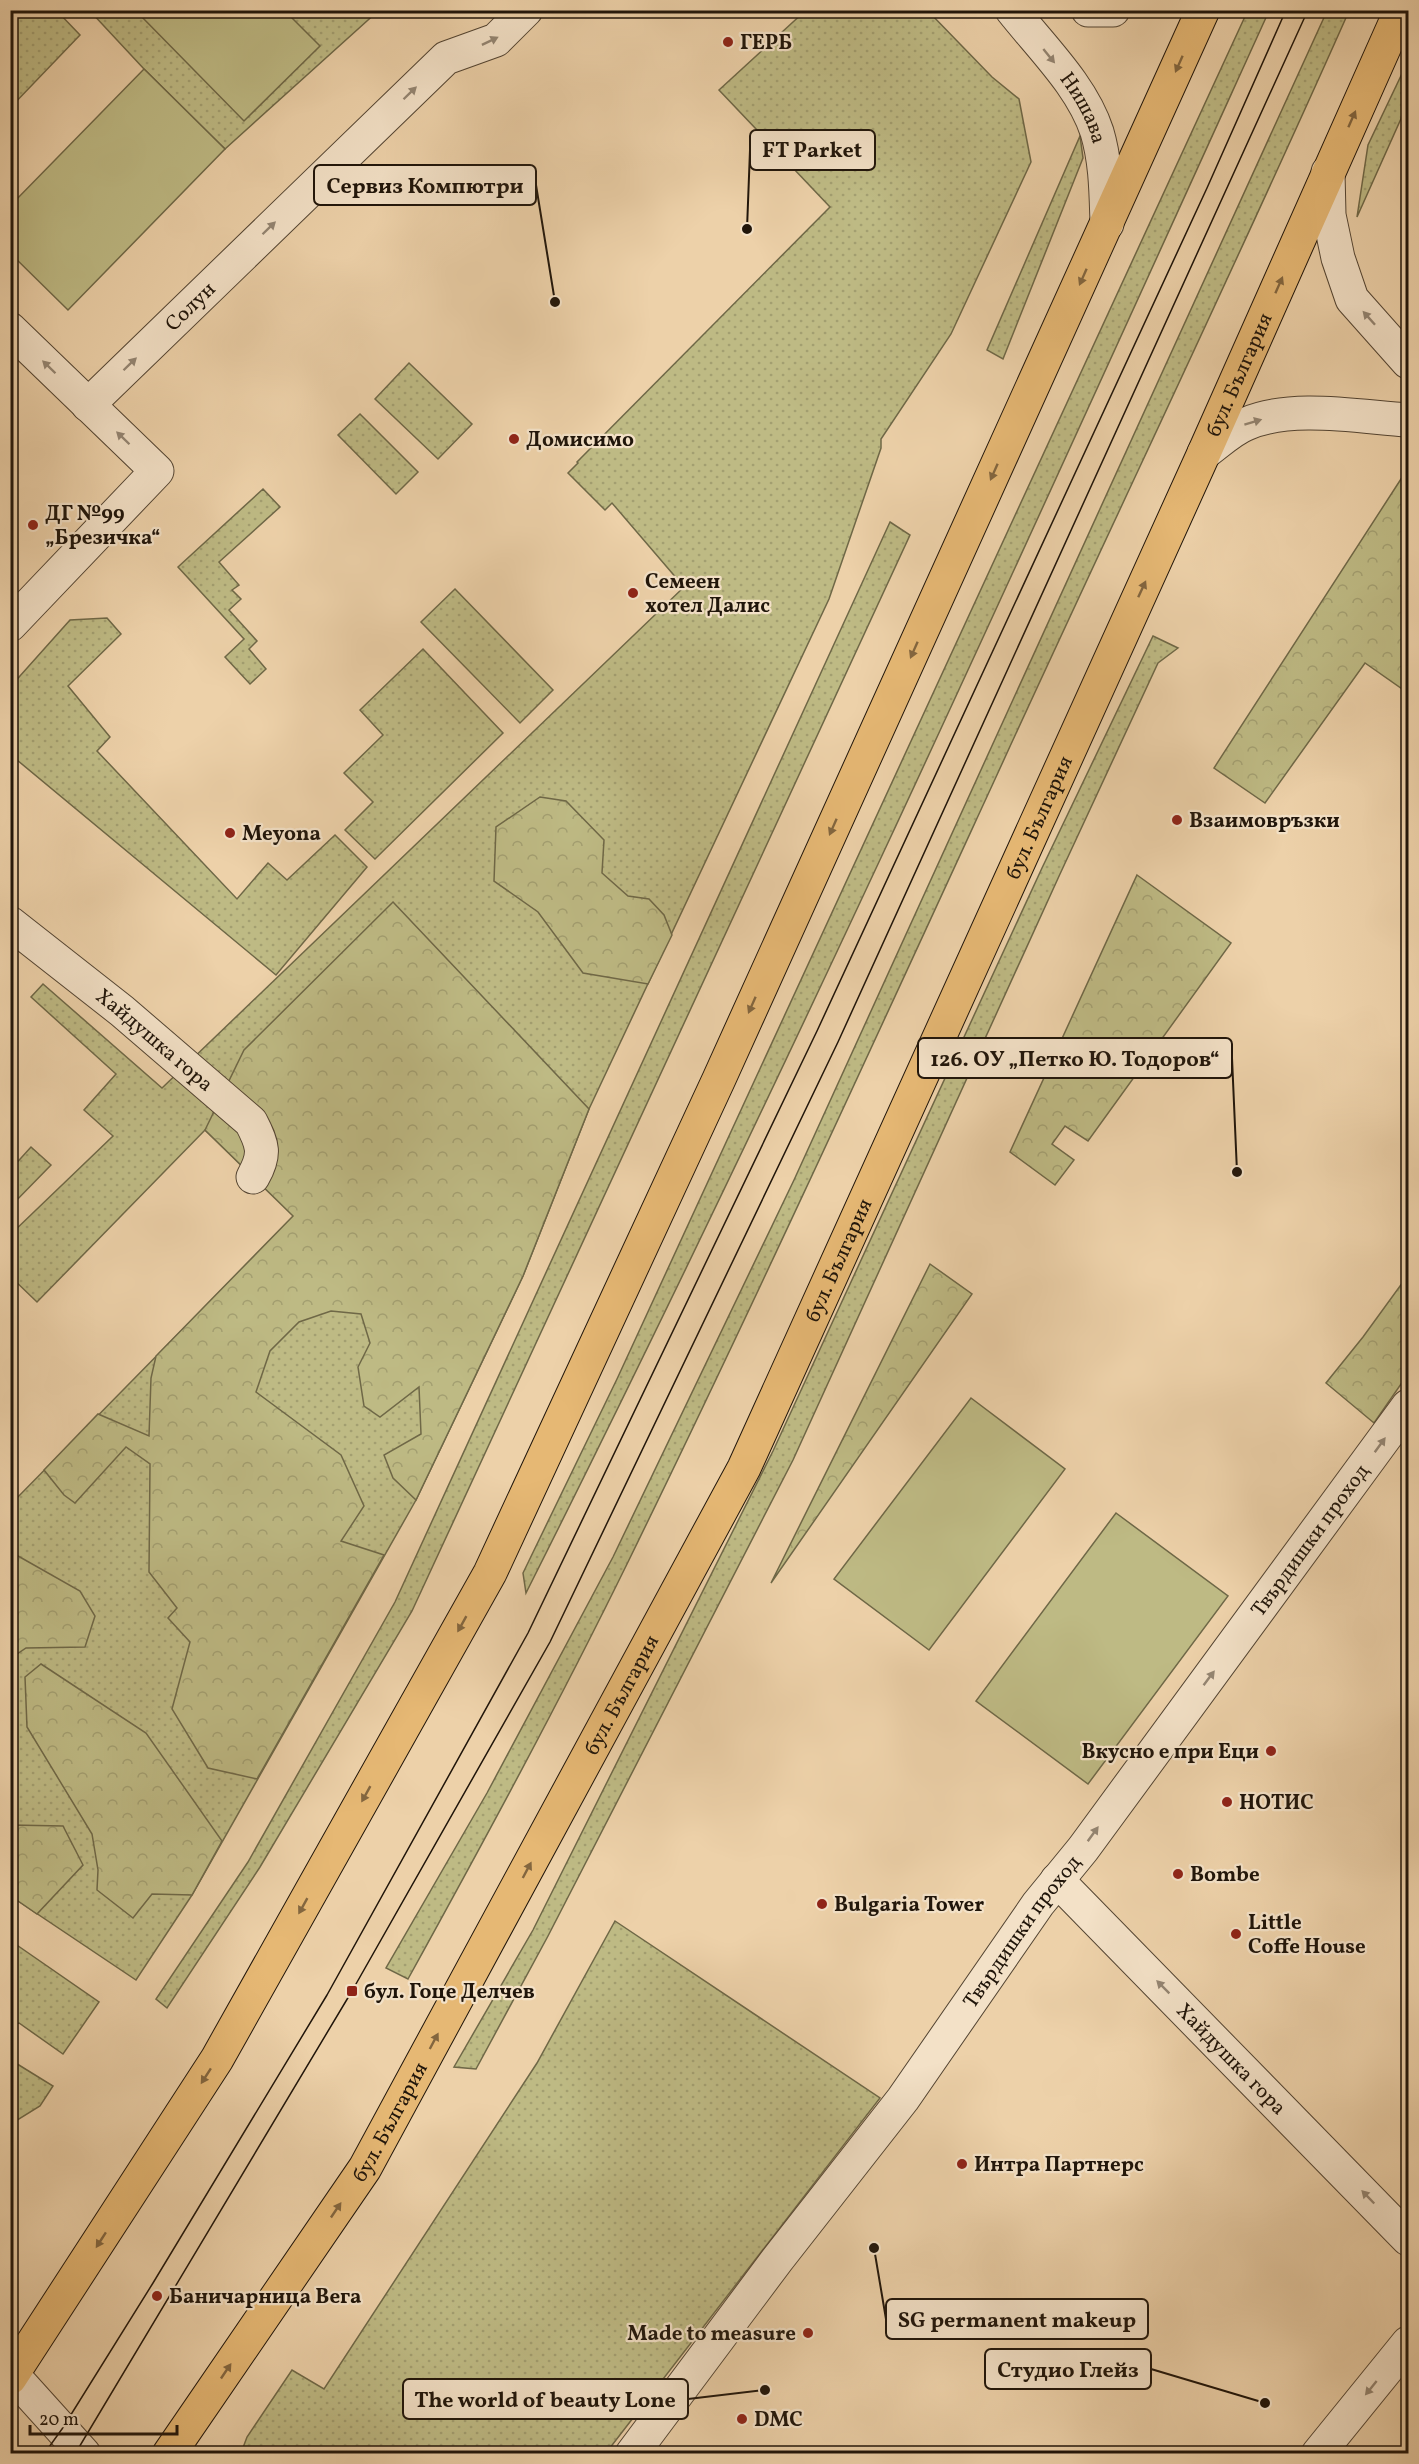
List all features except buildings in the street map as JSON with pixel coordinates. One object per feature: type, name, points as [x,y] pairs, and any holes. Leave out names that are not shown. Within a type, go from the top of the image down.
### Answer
[{"type":"main road","points":[[11,2375],[217,2059],[490,1573],[714,1089],[1203,10]]},
{"type":"main road","name":"бул. България","points":[[169,2454],[365,2168],[744,1468],[1204,453],[1401,10]]},
{"type":"street","name":"Солун","points":[[88,405],[446,58],[496,40],[526,10]]},
{"type":"street","name":"Нишава","points":[[1012,10],[1077,91],[1097,131],[1106,177],[1107,224]]},
{"type":"street","points":[[1088,10],[1113,10]]},
{"type":"street","points":[[1328,172],[1329,215],[1338,258],[1352,299],[1408,362]]},
{"type":"street","points":[[10,329],[157,471],[10,625]]},
{"type":"street","points":[[1204,453],[1245,424],[1276,416],[1309,414],[1408,420]]},
{"type":"street","name":"Хайдушка гора","points":[[10,923],[122,1011],[251,1122],[262,1143],[261,1163],[253,1177]]},
{"type":"street","name":"Твърдишки проход","points":[[632,2454],[777,2260],[903,2099],[1057,1880],[1083,1849],[1408,1406]]},
{"type":"street","name":"Хайдушка гора","points":[[1057,1880],[1408,2240]]},
{"type":"street","points":[[1318,2454],[1408,2343]]},
{"type":"street","points":[[11,2375],[84,2454]]},
{"type":"green space","points":[[143,10],[285,11],[320,46],[244,121],[139,14]]},
{"type":"green space","points":[[1248,10],[1269,11],[813,1003],[719,1201],[526,1593],[523,1573],[617,1379]]},
{"type":"green space","points":[[14,11],[57,11],[80,35],[11,107],[10,14]]},
{"type":"green space","points":[[90,11],[378,11],[225,149],[144,69]]},
{"type":"green space","points":[[805,11],[928,11],[992,77],[1019,99],[1031,162],[951,334],[881,439],[881,448],[829,599],[589,1109],[523,1276],[416,1500],[192,1895],[136,1980],[18,1901],[11,1902],[11,1504],[294,1216],[205,1130],[37,1302],[11,1277],[11,1234],[113,1136],[84,1110],[116,1074],[31,997],[43,984],[162,1088],[684,587],[612,503],[605,510],[568,473],[830,207],[719,90]]},
{"type":"green space","points":[[1327,11],[1349,11],[814,1171],[602,1615],[521,1772],[408,1979],[386,1968],[487,1793],[613,1557],[794,1180]]},
{"type":"green space","points":[[1408,61],[1408,103],[1357,217],[1368,145]]},
{"type":"green space","points":[[144,69],[225,149],[68,310],[11,254],[11,205]]},
{"type":"green space","points":[[1080,136],[1083,158],[1003,359],[987,350]]},
{"type":"green space","points":[[409,363],[472,424],[438,459],[375,399]]},
{"type":"green space","points":[[360,414],[418,472],[396,494],[338,435]]},
{"type":"green space","points":[[1401,479],[1408,485],[1408,693],[1365,663],[1265,803],[1214,768]]},
{"type":"green space","points":[[263,489],[280,507],[219,562],[239,585],[232,590],[241,599],[229,610],[257,641],[249,649],[266,669],[250,684],[225,657],[244,639],[178,567]]},
{"type":"green space","points":[[890,522],[910,535],[412,1611],[260,1867],[167,2008],[156,1999],[248,1862],[395,1602]]},
{"type":"green space","points":[[455,589],[553,690],[520,723],[421,622]]},
{"type":"green space","points":[[107,618],[121,634],[68,686],[110,737],[97,751],[237,899],[268,863],[287,880],[335,835],[367,867],[276,975],[11,755],[11,686],[70,620]]},
{"type":"green space","points":[[1153,636],[1178,648],[1158,663],[793,1460],[548,1936],[476,2069],[454,2067],[533,1930],[773,1451],[1042,868]]},
{"type":"green space","points":[[423,649],[503,733],[375,859],[345,830],[373,802],[344,773],[383,735],[360,710]]},
{"type":"green space","points":[[540,797],[566,801],[604,840],[602,873],[628,896],[649,899],[664,915],[672,935],[648,984],[583,973],[538,912],[494,881],[496,827]]},
{"type":"green space","points":[[1137,875],[1231,943],[1088,1141],[1065,1126],[1052,1144],[1074,1160],[1055,1185],[1010,1152]]},
{"type":"green space","points":[[393,902],[589,1109],[523,1276],[416,1500],[393,1478],[384,1455],[421,1434],[419,1387],[380,1417],[364,1406],[358,1367],[370,1343],[361,1314],[331,1311],[299,1322],[270,1351],[256,1392],[341,1455],[364,1506],[341,1541],[384,1555],[257,1779],[208,1768],[172,1709],[190,1642],[168,1618],[177,1608],[149,1572],[150,1464],[126,1447],[75,1503],[64,1495],[44,1470],[98,1414],[149,1436],[151,1378],[156,1356],[293,1216],[205,1130],[244,1050]]},
{"type":"green space","points":[[31,1147],[51,1165],[11,1206],[11,1169]]},
{"type":"green space","points":[[930,1264],[972,1294],[771,1583]]},
{"type":"green space","points":[[1408,1275],[1408,1374],[1374,1423],[1326,1383]]},
{"type":"green space","points":[[971,1398],[1065,1469],[929,1650],[834,1579]]},
{"type":"green space","points":[[1116,1513],[1228,1596],[1088,1784],[976,1701]]},
{"type":"green space","points":[[11,1552],[80,1591],[95,1616],[85,1647],[26,1648],[11,1658]]},
{"type":"green space","points":[[41,1664],[146,1733],[222,1841],[192,1895],[152,1894],[133,1918],[97,1890],[98,1870],[92,1834],[27,1727],[25,1677]]},
{"type":"green space","points":[[11,1825],[63,1826],[83,1865],[37,1914],[18,1901],[11,1902]]},
{"type":"green space","points":[[615,1921],[880,2098],[606,2453],[241,2453],[247,2437],[292,2370],[324,2389],[537,2063]]},
{"type":"green space","points":[[11,1941],[99,2002],[63,2054],[19,2023],[11,2025]]},
{"type":"green space","points":[[14,2062],[53,2086],[40,2106],[11,2124],[11,2065]]},
{"type":"tram line","points":[[44,2454],[153,2283],[327,1995],[528,1633],[817,1031],[1207,188],[1286,10]]},
{"type":"tram line","points":[[75,2454],[352,1991],[550,1642],[838,1042],[1308,10]]},
{"type":"place","name":"ГЕРБ","points":[[728,42]]},
{"type":"place","name":"FT Parket","points":[[747,229]]},
{"type":"place","name":"Сервиз Компютри","points":[[555,302]]},
{"type":"place","name":"Домисимо","points":[[514,439]]},
{"type":"place","name":"ДГ №99 „Брезичка“","points":[[33,525]]},
{"type":"place","name":"Семеен хотел Далис","points":[[633,593]]},
{"type":"place","name":"Взаимовръзки","points":[[1177,820]]},
{"type":"place","name":"Meyona","points":[[230,833]]},
{"type":"place","name":"126. ОУ „Петко Ю. Тодоров“","points":[[1237,1172]]},
{"type":"place","name":"Вкусно е при Еци","points":[[1271,1751]]},
{"type":"place","name":"НОТИС","points":[[1227,1802]]},
{"type":"place","name":"Bombe","points":[[1178,1874]]},
{"type":"place","name":"Bulgaria Tower","points":[[822,1904]]},
{"type":"place","name":"Little Coffe House","points":[[1236,1934]]},
{"type":"place","name":"бул. Гоце Делчев","points":[[352,1991]]},
{"type":"place","name":"Интра Партнерс","points":[[962,2164]]},
{"type":"place","name":"SG permanent makeup","points":[[874,2248]]},
{"type":"place","name":"Баничарница Вега","points":[[157,2296]]},
{"type":"place","name":"Made to measure","points":[[808,2333]]},
{"type":"place","name":"The world of beauty Lone","points":[[765,2390]]},
{"type":"place","name":"Студио Глейз","points":[[1265,2403]]},
{"type":"place","name":"DMC","points":[[742,2419]]}]
